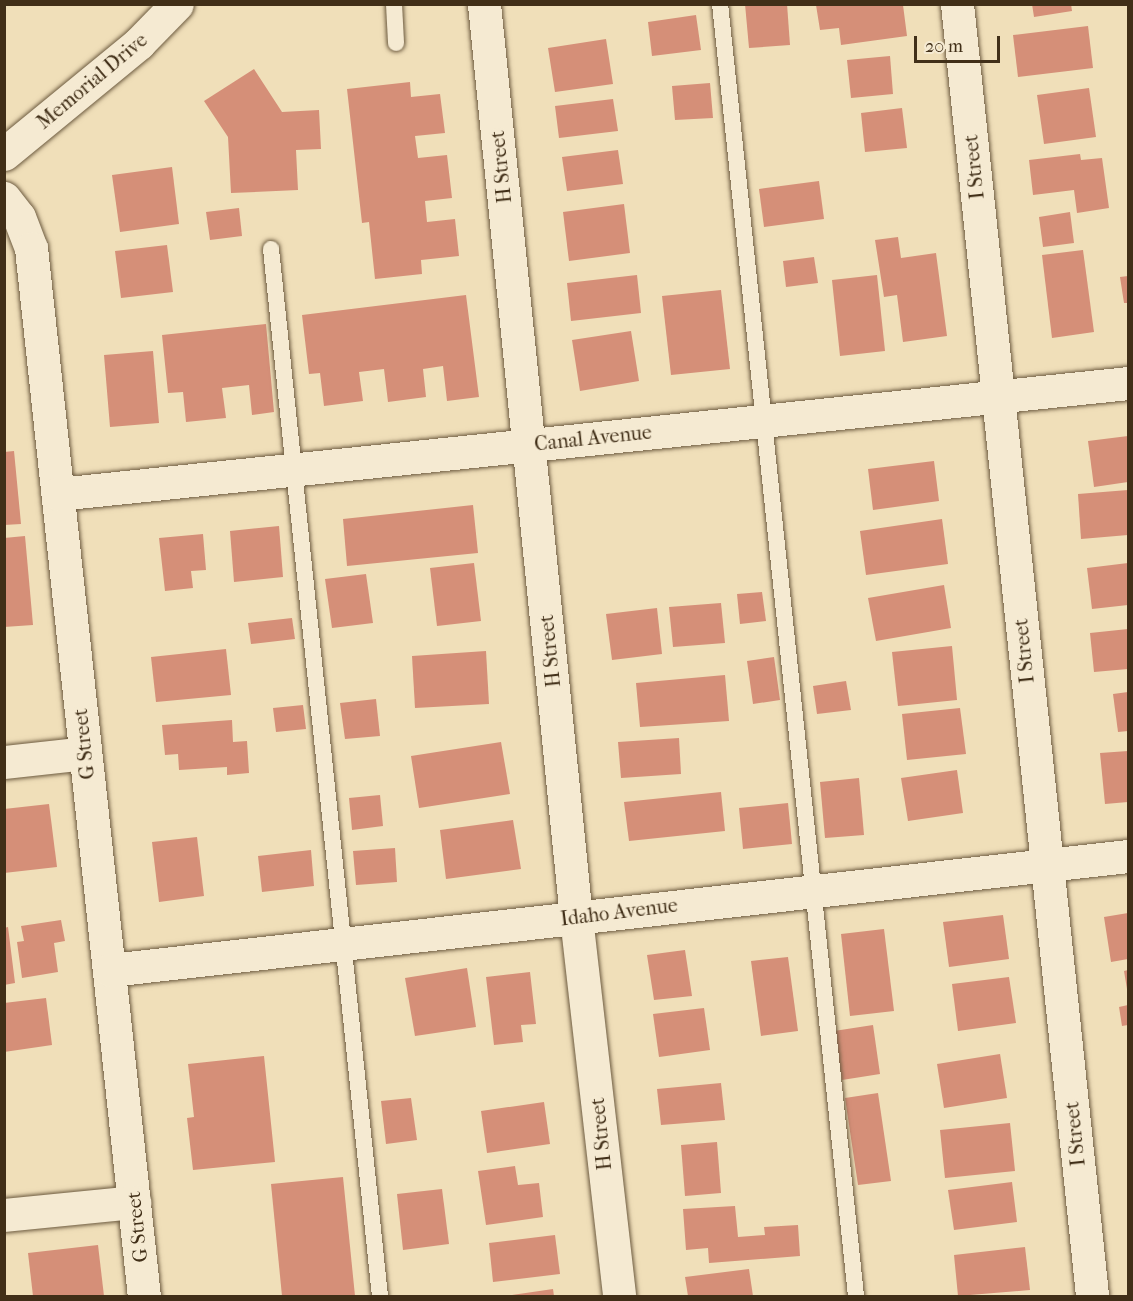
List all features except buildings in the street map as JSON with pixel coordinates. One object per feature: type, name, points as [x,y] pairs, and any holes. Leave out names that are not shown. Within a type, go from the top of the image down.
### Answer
[{"type":"street","name":"Memorial Drive","points":[[4,154],[139,43],[177,4]]},
{"type":"street","name":"H Street","points":[[484,4],[576,917],[619,1296]]},
{"type":"street","name":"I Street","points":[[957,4],[1092,1296]]},
{"type":"street","name":"G Street","points":[[4,198],[19,217],[31,248],[144,1296]]},
{"type":"street","name":"Canal Avenue","points":[[58,494],[1128,383]]},
{"type":"street","points":[[4,762],[85,753]]},
{"type":"street","name":"Idaho Avenue","points":[[110,970],[1128,856]]},
{"type":"street","points":[[4,1215],[134,1202]]},
{"type":"lane","points":[[393,4],[396,43]]},
{"type":"lane","points":[[720,4],[856,1296]]},
{"type":"lane","points":[[271,249],[296,469],[341,945],[380,1296]]}]
